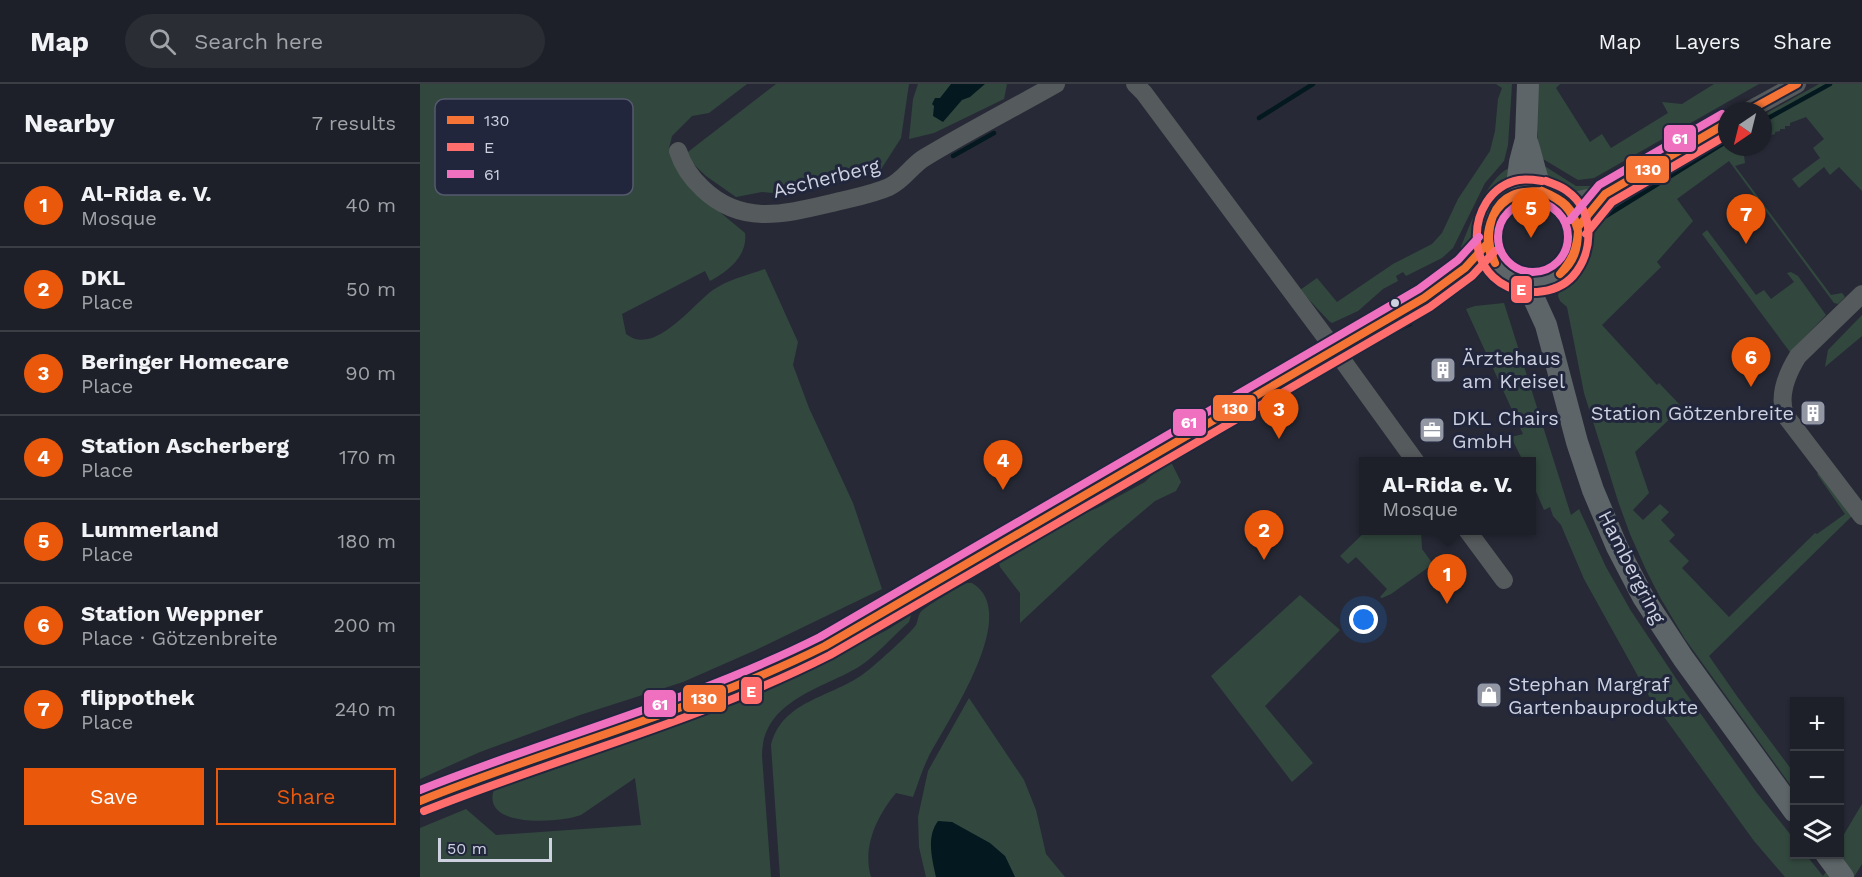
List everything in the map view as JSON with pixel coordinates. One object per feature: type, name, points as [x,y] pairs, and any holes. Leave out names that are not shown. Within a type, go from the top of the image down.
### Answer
[{"type":"main road","points":[[1516,193],[1520,162],[1526,140],[1528,84]]},
{"type":"main road","points":[[1526,140],[1542,191]]},
{"type":"main road","points":[[1533,190],[1542,191],[1566,203],[1578,227],[1578,245],[1572,261],[1559,274],[1552,278],[1524,282],[1507,274],[1490,253],[1487,244],[1487,226],[1495,209],[1508,197],[1533,190]]},
{"type":"main road","points":[[1447,284],[1464,266],[1474,260],[1487,244]]},
{"type":"main road","points":[[420,801],[473,778],[718,694],[805,657],[1130,466],[1447,284],[1500,268]]},
{"type":"main road","name":"Hambergring","points":[[1546,326],[1552,278]]},
{"type":"main road","name":"Hambergring","points":[[1524,282],[1546,326],[1583,461],[1617,547],[1643,597],[1683,658],[1790,805]]},
{"type":"main road","points":[[1829,859],[1843,877]]},
{"type":"street","name":"Ascherberg","points":[[678,151],[682,164],[693,180],[708,195],[727,207],[748,214],[772,215],[867,195],[889,187],[898,182],[922,159],[1056,84]]},
{"type":"street","points":[[1136,84],[1412,457]]},
{"type":"street","points":[[1764,102],[1797,84]]},
{"type":"street","points":[[1566,203],[1579,202],[1605,194],[1718,128]]},
{"type":"street","points":[[1578,227],[1605,194]]},
{"type":"street","points":[[1862,294],[1798,356],[1785,382],[1783,407],[1785,415],[1862,516]]},
{"type":"street","points":[[1470,535],[1504,580]]},
{"type":"green space","points":[[420,84],[747,84],[709,113],[692,116],[672,136],[669,148],[675,161],[698,194],[745,233],[740,256],[723,273],[710,281],[705,271],[622,314],[626,334],[637,339],[648,339],[660,334],[719,286],[765,269],[798,342],[793,365],[809,408],[853,503],[882,589],[758,649],[683,682],[580,715],[480,752],[420,779]]},
{"type":"green space","points":[[776,84],[909,84],[901,138],[878,174],[784,194],[762,192],[736,197],[706,176],[684,155]]},
{"type":"green space","points":[[918,84],[1007,84],[1004,99],[934,133],[909,139],[913,99]]},
{"type":"green space","points":[[1496,84],[1512,84],[1508,145],[1504,161],[1485,183],[1453,248],[1442,258],[1406,276],[1403,272],[1396,276],[1398,281],[1383,289],[1358,311],[1332,323],[1329,321],[1300,290],[1317,278],[1337,302],[1393,264],[1432,244],[1442,233],[1458,199],[1490,151],[1495,131],[1498,99],[1502,88]]},
{"type":"green space","points":[[1535,84],[1560,84],[1556,88],[1590,142],[1602,134],[1611,148],[1668,113],[1662,102],[1682,104],[1714,84],[1759,84],[1727,102],[1718,102],[1718,107],[1594,178],[1578,180],[1543,159],[1538,146]]},
{"type":"green space","points":[[1819,84],[1862,84],[1862,191],[1839,167],[1830,175],[1824,167],[1799,188],[1792,179],[1820,158],[1813,148],[1824,139],[1806,117],[1790,123],[1790,126],[1785,126],[1785,129],[1780,129],[1772,135],[1772,110]]},
{"type":"green space","points":[[1688,130],[1690,133],[1627,171],[1575,194],[1565,194],[1556,190],[1541,167],[1546,167],[1576,186],[1590,186]]},
{"type":"green space","points":[[1718,141],[1718,156],[1744,156],[1745,163],[1735,166],[1831,295],[1842,293],[1845,297],[1838,304],[1834,303],[1729,161],[1677,199],[1693,221],[1657,262],[1661,267],[1602,325],[1657,385],[1659,383],[1682,407],[1635,452],[1649,493],[1633,510],[1643,520],[1660,504],[1669,512],[1661,520],[1675,535],[1669,541],[1689,561],[1682,568],[1729,617],[1815,533],[1817,534],[1845,514],[1817,474],[1820,472],[1852,516],[1709,656],[1790,768],[1790,784],[1685,639],[1647,572],[1619,504],[1584,393],[1567,307],[1558,296],[1562,281],[1580,258],[1586,228],[1600,212]]},
{"type":"green space","points":[[1509,168],[1505,191],[1485,211],[1477,243],[1464,259],[1460,250],[1480,204],[1501,173]]},
{"type":"green space","points":[[1707,230],[1756,295],[1764,290],[1771,299],[1794,282],[1787,273],[1791,272],[1798,276],[1826,315],[1790,352],[1702,234]]},
{"type":"green space","points":[[1504,303],[1571,515],[1579,509],[1606,567],[1631,611],[1757,793],[1790,834],[1790,859],[1809,859],[1823,876],[1836,859],[1844,859],[1844,834],[1862,804],[1862,864],[1854,877],[1785,877],[1754,841],[1649,696],[1584,579],[1561,525],[1553,516],[1550,507],[1544,510],[1536,492],[1536,457],[1521,457],[1511,437],[1523,434],[1466,309]]},
{"type":"green space","points":[[1862,315],[1862,336],[1825,367],[1828,350]]},
{"type":"green space","points":[[1166,461],[1172,464],[1181,482],[1176,491],[1155,501],[1110,539],[1020,623],[1020,593],[1000,567],[998,559],[1003,550],[1033,533],[1097,508],[1145,482]]},
{"type":"green space","points":[[1362,535],[1421,535],[1422,549],[1433,564],[1382,598],[1380,597],[1387,589],[1356,557],[1348,564],[1340,556]]},
{"type":"green space","points":[[967,583],[972,583],[985,598],[989,618],[985,642],[976,668],[926,763],[913,797],[896,793],[877,822],[868,854],[871,877],[780,877],[771,745],[777,730],[785,719],[808,702],[849,683],[867,671],[916,625],[919,614],[923,610]]},
{"type":"green space","points":[[1300,595],[1340,630],[1265,706],[1313,763],[1292,782],[1211,676]]},
{"type":"green space","points":[[911,615],[909,622],[864,663],[795,700],[771,723],[764,738],[762,756],[771,877],[420,877],[420,828],[466,809],[496,835],[641,825],[635,778],[581,815],[556,820],[523,820],[508,816],[498,810],[493,801],[495,787],[753,698],[887,630]]},
{"type":"green space","points":[[969,698],[1024,780],[1036,810],[1046,854],[1065,877],[1015,877],[1005,856],[952,822],[931,840],[936,877],[926,877],[919,847],[918,817],[928,771]]},
{"type":"water","points":[[951,84],[985,84],[970,97],[962,100],[943,122],[933,116],[934,106],[932,104],[935,98],[940,98]]},
{"type":"water","points":[[938,821],[952,822],[990,843],[1005,856],[1015,877],[936,877],[931,841]]},
{"type":"waterway","points":[[1259,118],[1313,84]]},
{"type":"waterway","points":[[1772,116],[1830,84]]},
{"type":"waterway","points":[[953,156],[994,133]]},
{"type":"waterway","points":[[1606,216],[1718,147]]},
{"type":"waterway","points":[[1397,330],[1410,324]]},
{"type":"transit line","name":"130","points":[[1764,102],[1797,84]]},
{"type":"transit line","name":"61","points":[[1570,220],[1599,185],[1718,116]]},
{"type":"transit line","name":"130","points":[[1578,227],[1605,194],[1718,128]]},
{"type":"transit line","name":"E","points":[[1586,234],[1612,202],[1718,140]]},
{"type":"transit line","name":"E","points":[[1542,181],[1519,180],[1500,188],[1486,202],[1479,221],[1477,241],[1482,260],[1493,277],[1511,288],[1537,292],[1565,283],[1573,276],[1585,255],[1588,232],[1583,209],[1567,191],[1546,181]]},
{"type":"transit line","name":"130","points":[[1493,216],[1501,202],[1507,198],[1519,193],[1542,191]]},
{"type":"transit line","name":"130","points":[[1493,216],[1502,204],[1514,196],[1542,191]]},
{"type":"transit line","name":"130","points":[[1542,191],[1566,205],[1574,216],[1578,231]]},
{"type":"transit line","name":"130","points":[[1542,191],[1565,206],[1573,216],[1578,231]]},
{"type":"transit line","name":"61","points":[[1533,202],[1552,208],[1562,218],[1568,237],[1562,256],[1552,266],[1533,272],[1514,266],[1504,256],[1498,237],[1504,218],[1514,208],[1533,202]]},
{"type":"transit line","name":"130","points":[[1493,216],[1489,240],[1495,263]]},
{"type":"transit line","name":"130","points":[[1493,216],[1488,240],[1489,252],[1495,263]]},
{"type":"transit line","name":"130","points":[[1560,274],[1573,254],[1578,231]]},
{"type":"transit line","name":"130","points":[[1560,274],[1569,265],[1574,255],[1578,231]]},
{"type":"transit line","name":"61","points":[[420,790],[672,700],[772,660],[820,637],[1419,289],[1458,260],[1479,237]]},
{"type":"transit line","name":"130","points":[[420,801],[726,690],[825,646],[1424,298],[1465,268],[1487,244]]},
{"type":"transit line","name":"E","points":[[424,811],[731,700],[830,655],[1430,307],[1472,276],[1495,251]]},
{"type":"place","name":"Lummerland","points":[[1531,238]]},
{"type":"place","name":"flippothek","points":[[1746,244]]},
{"type":"place","name":"Ärztehaus am Kreisel","points":[[1443,370]]},
{"type":"place","name":"Station Weppner","points":[[1751,387]]},
{"type":"place","name":"Station Götzenbreite","points":[[1813,413]]},
{"type":"place","name":"DKL Chairs GmbH","points":[[1432,430]]},
{"type":"place","name":"Beringer Homecare","points":[[1279,439]]},
{"type":"place","name":"Station Ascherberg","points":[[1003,490]]},
{"type":"place","name":"DKL","points":[[1264,560]]},
{"type":"place","name":"Al-Rida e. V.","points":[[1447,604]]},
{"type":"place","name":"Stephan Margraf Gartenbauprodukte","points":[[1489,695]]}]
